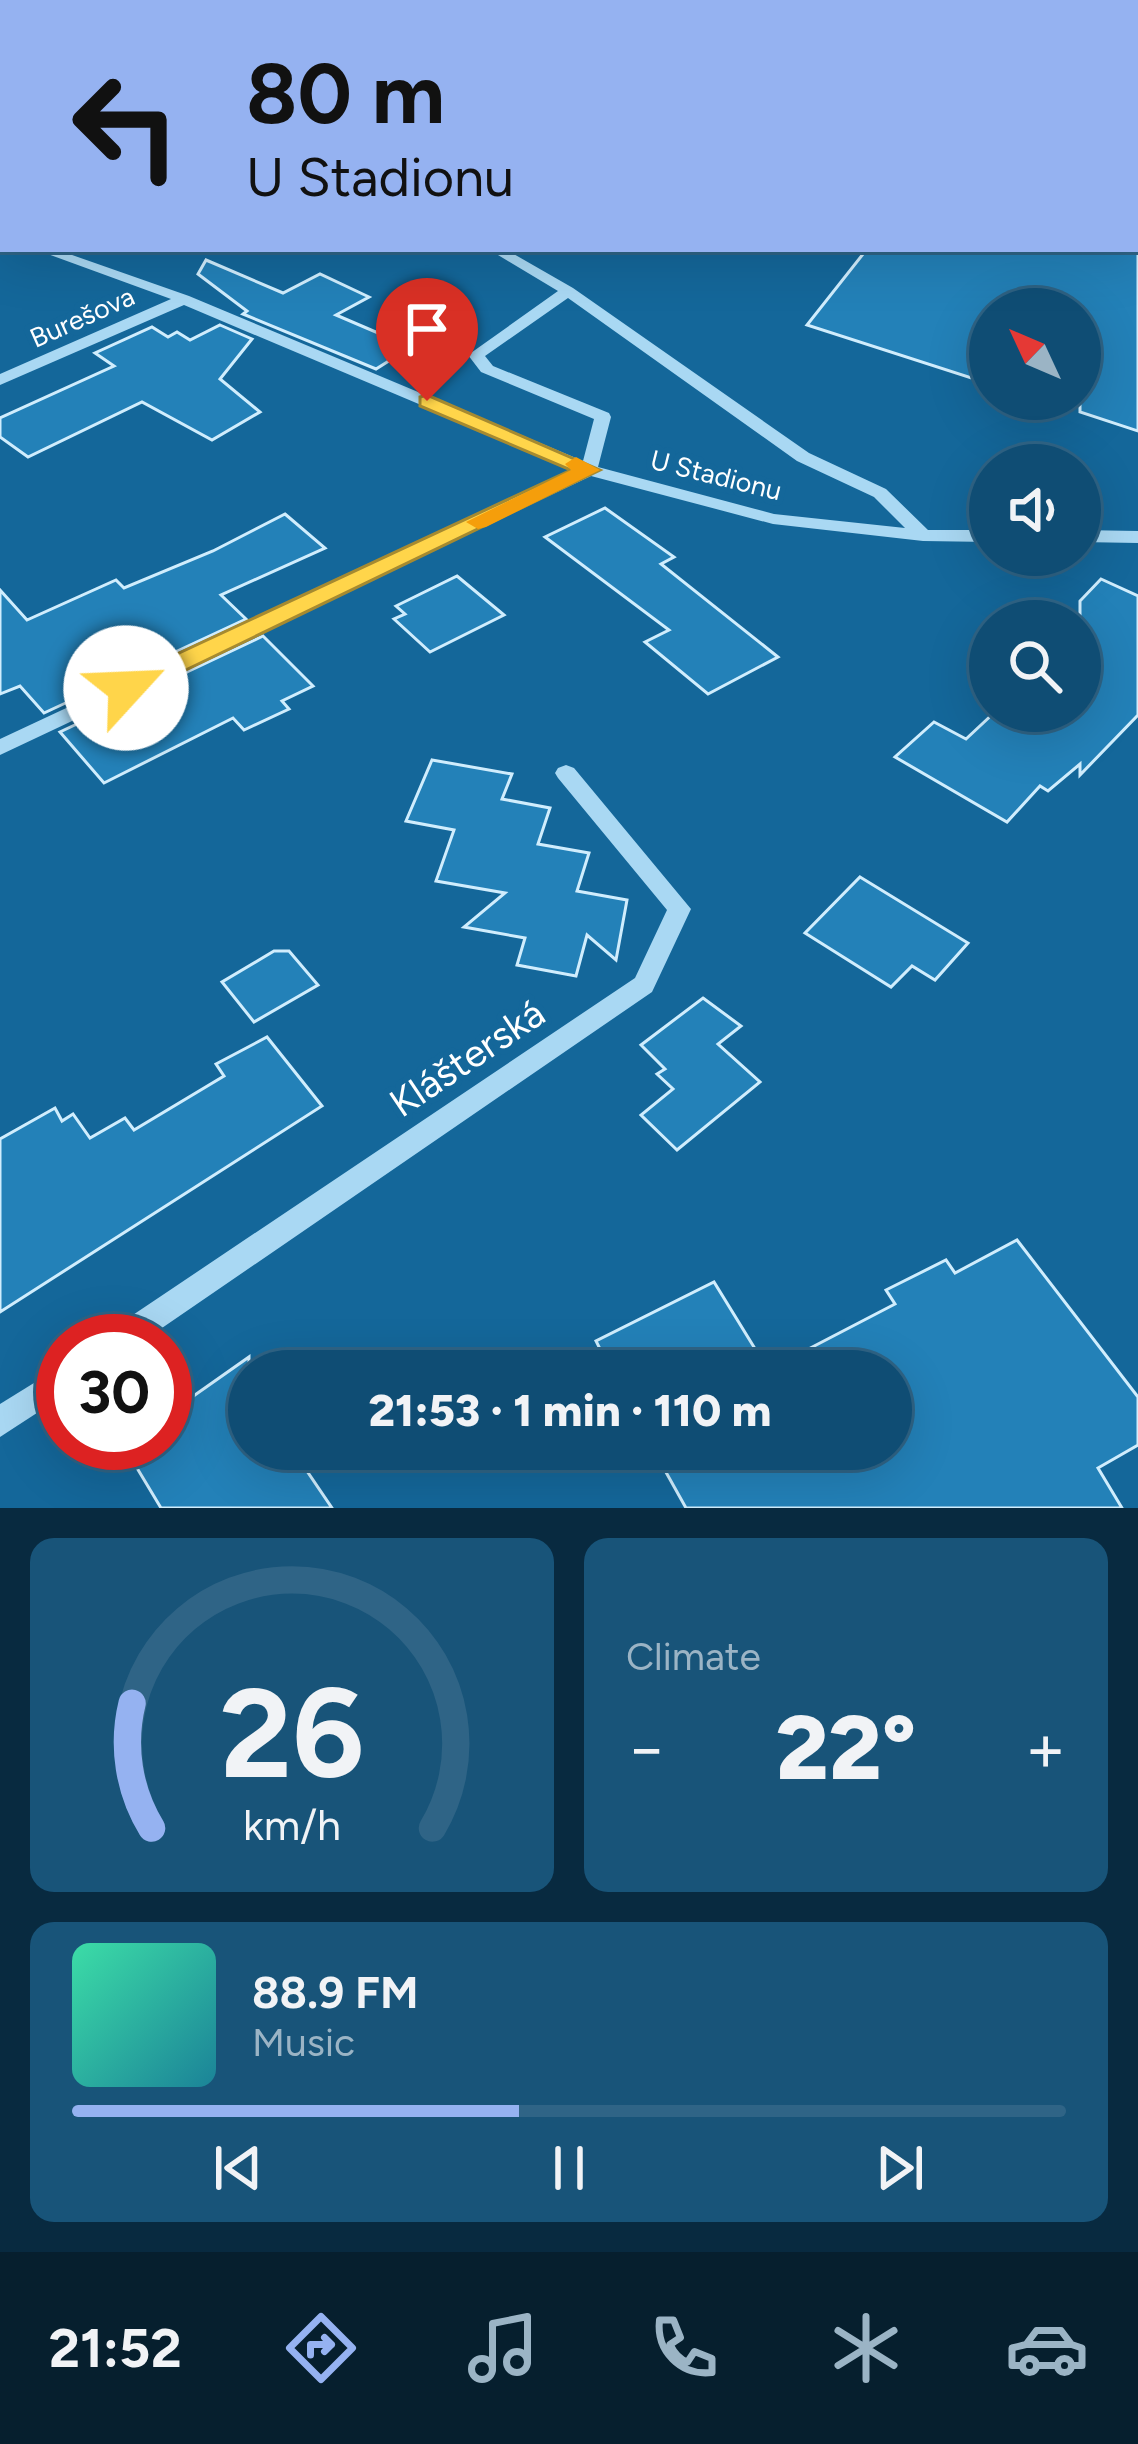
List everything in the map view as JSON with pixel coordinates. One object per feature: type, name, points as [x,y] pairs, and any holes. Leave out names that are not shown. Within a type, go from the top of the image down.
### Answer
[{"type":"street","name":"U Stadionu","points":[[50,252],[184,298],[589,470],[773,519],[969,536]]},
{"type":"street","points":[[503,252],[568,291],[803,457],[880,494],[923,535]]},
{"type":"street","points":[[0,748],[589,470],[603,417],[487,369],[476,355],[568,291]]},
{"type":"street","name":"Burešova","points":[[0,380],[184,298]]},
{"type":"street","points":[[1101,536],[1138,537]]},
{"type":"street","name":"Klášterská","points":[[159,1314],[644,985],[679,909],[566,773]]},
{"type":"street","points":[[0,1422],[36,1397]]},
{"type":"building","points":[[865,252],[1138,252],[1138,431],[1101,419],[1101,288],[969,288],[969,377],[807,325]]},
{"type":"building","points":[[206,260],[283,293],[320,274],[369,297],[336,315],[411,347],[376,369],[243,314],[247,311],[198,274]]},
{"type":"building","points":[[220,325],[252,339],[220,379],[260,412],[212,440],[142,402],[28,457],[0,437],[0,418],[114,366],[95,353],[152,327],[168,337],[177,332],[190,340]]},
{"type":"building","points":[[605,508],[674,557],[661,564],[778,657],[708,694],[645,642],[669,630],[545,537]]},
{"type":"building","points":[[285,514],[325,548],[221,595],[246,619],[44,713],[20,686],[0,694],[0,590],[27,620],[116,580],[124,588]]},
{"type":"building","points":[[457,576],[504,615],[430,652],[394,619],[405,614],[396,606]]},
{"type":"building","points":[[1101,579],[1138,596],[1138,715],[1080,775],[1080,764],[1048,791],[1040,786],[1007,822],[895,757],[934,722],[966,739],[974,732],[1101,732],[1101,600],[1081,600]]},
{"type":"building","points":[[263,636],[313,686],[282,701],[289,709],[244,730],[233,718],[104,783],[60,732]]},
{"type":"building","points":[[432,760],[512,774],[502,799],[550,808],[538,844],[589,853],[577,891],[627,900],[616,960],[587,935],[576,976],[517,965],[525,938],[464,927],[505,893],[436,881],[454,830],[406,821]]},
{"type":"building","points":[[860,877],[968,943],[935,980],[912,966],[891,987],[805,933]]},
{"type":"building","points":[[274,951],[289,951],[318,985],[254,1022],[222,982]]},
{"type":"building","points":[[703,998],[741,1026],[718,1044],[760,1082],[677,1150],[641,1115],[673,1089],[657,1074],[665,1069],[641,1045]]},
{"type":"building","points":[[267,1037],[322,1106],[0,1312],[0,1139],[55,1108],[62,1121],[73,1114],[90,1138],[125,1118],[134,1130],[224,1076],[216,1064]]},
{"type":"building","points":[[1017,1240],[1138,1397],[1138,1445],[1098,1468],[1122,1508],[686,1508],[665,1470],[912,1470],[912,1350],[806,1350],[895,1304],[886,1290],[946,1260],[955,1273]]},
{"type":"building","points":[[714,1282],[756,1350],[600,1350],[596,1341]]},
{"type":"building","points":[[228,1372],[228,1470],[306,1470],[332,1508],[161,1508],[138,1470],[192,1470],[192,1397]]},
{"type":"slow traffic","points":[[478,522],[589,470],[576,464]]},
{"type":"route","points":[[126,688],[589,470],[427,401]]}]
